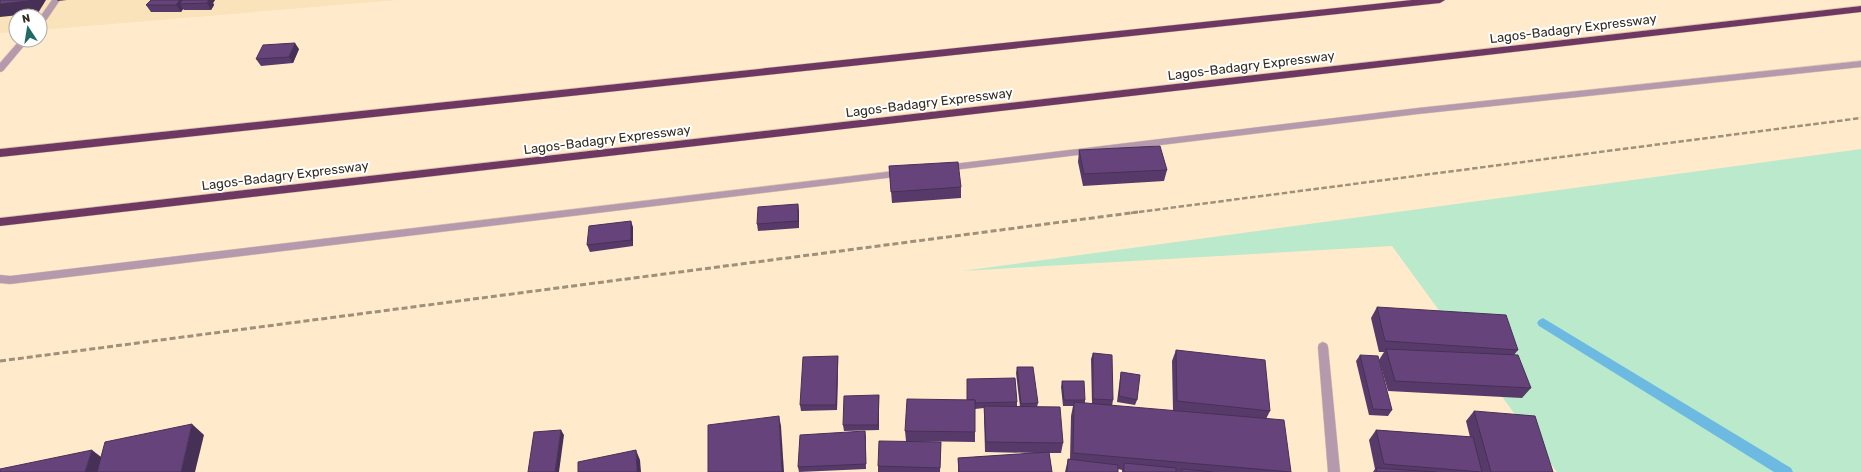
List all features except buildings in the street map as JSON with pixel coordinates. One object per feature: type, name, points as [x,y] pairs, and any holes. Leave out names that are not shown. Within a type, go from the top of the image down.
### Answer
[{"type":"highway","points":[[0,153],[1440,0]]},
{"type":"highway","name":"Lagos-Badagry Expressway","points":[[0,222],[1861,9]]},
{"type":"street","points":[[48,12],[56,0]]},
{"type":"street","points":[[0,69],[18,48]]},
{"type":"street","points":[[938,169],[1426,110],[1861,64]]},
{"type":"street","points":[[0,279],[18,279],[914,172]]},
{"type":"street","points":[[1324,347],[1334,472]]},
{"type":"shaded area","points":[[0,0],[398,0],[48,29],[48,8],[8,8],[8,32],[0,33]]},
{"type":"green space","points":[[1861,149],[1861,472],[1557,472],[1392,246],[962,271]]},
{"type":"waterway","points":[[1543,323],[1786,472]]},
{"type":"railway","points":[[1131,213],[1861,118]]},
{"type":"railway","points":[[0,361],[1138,212]]}]
